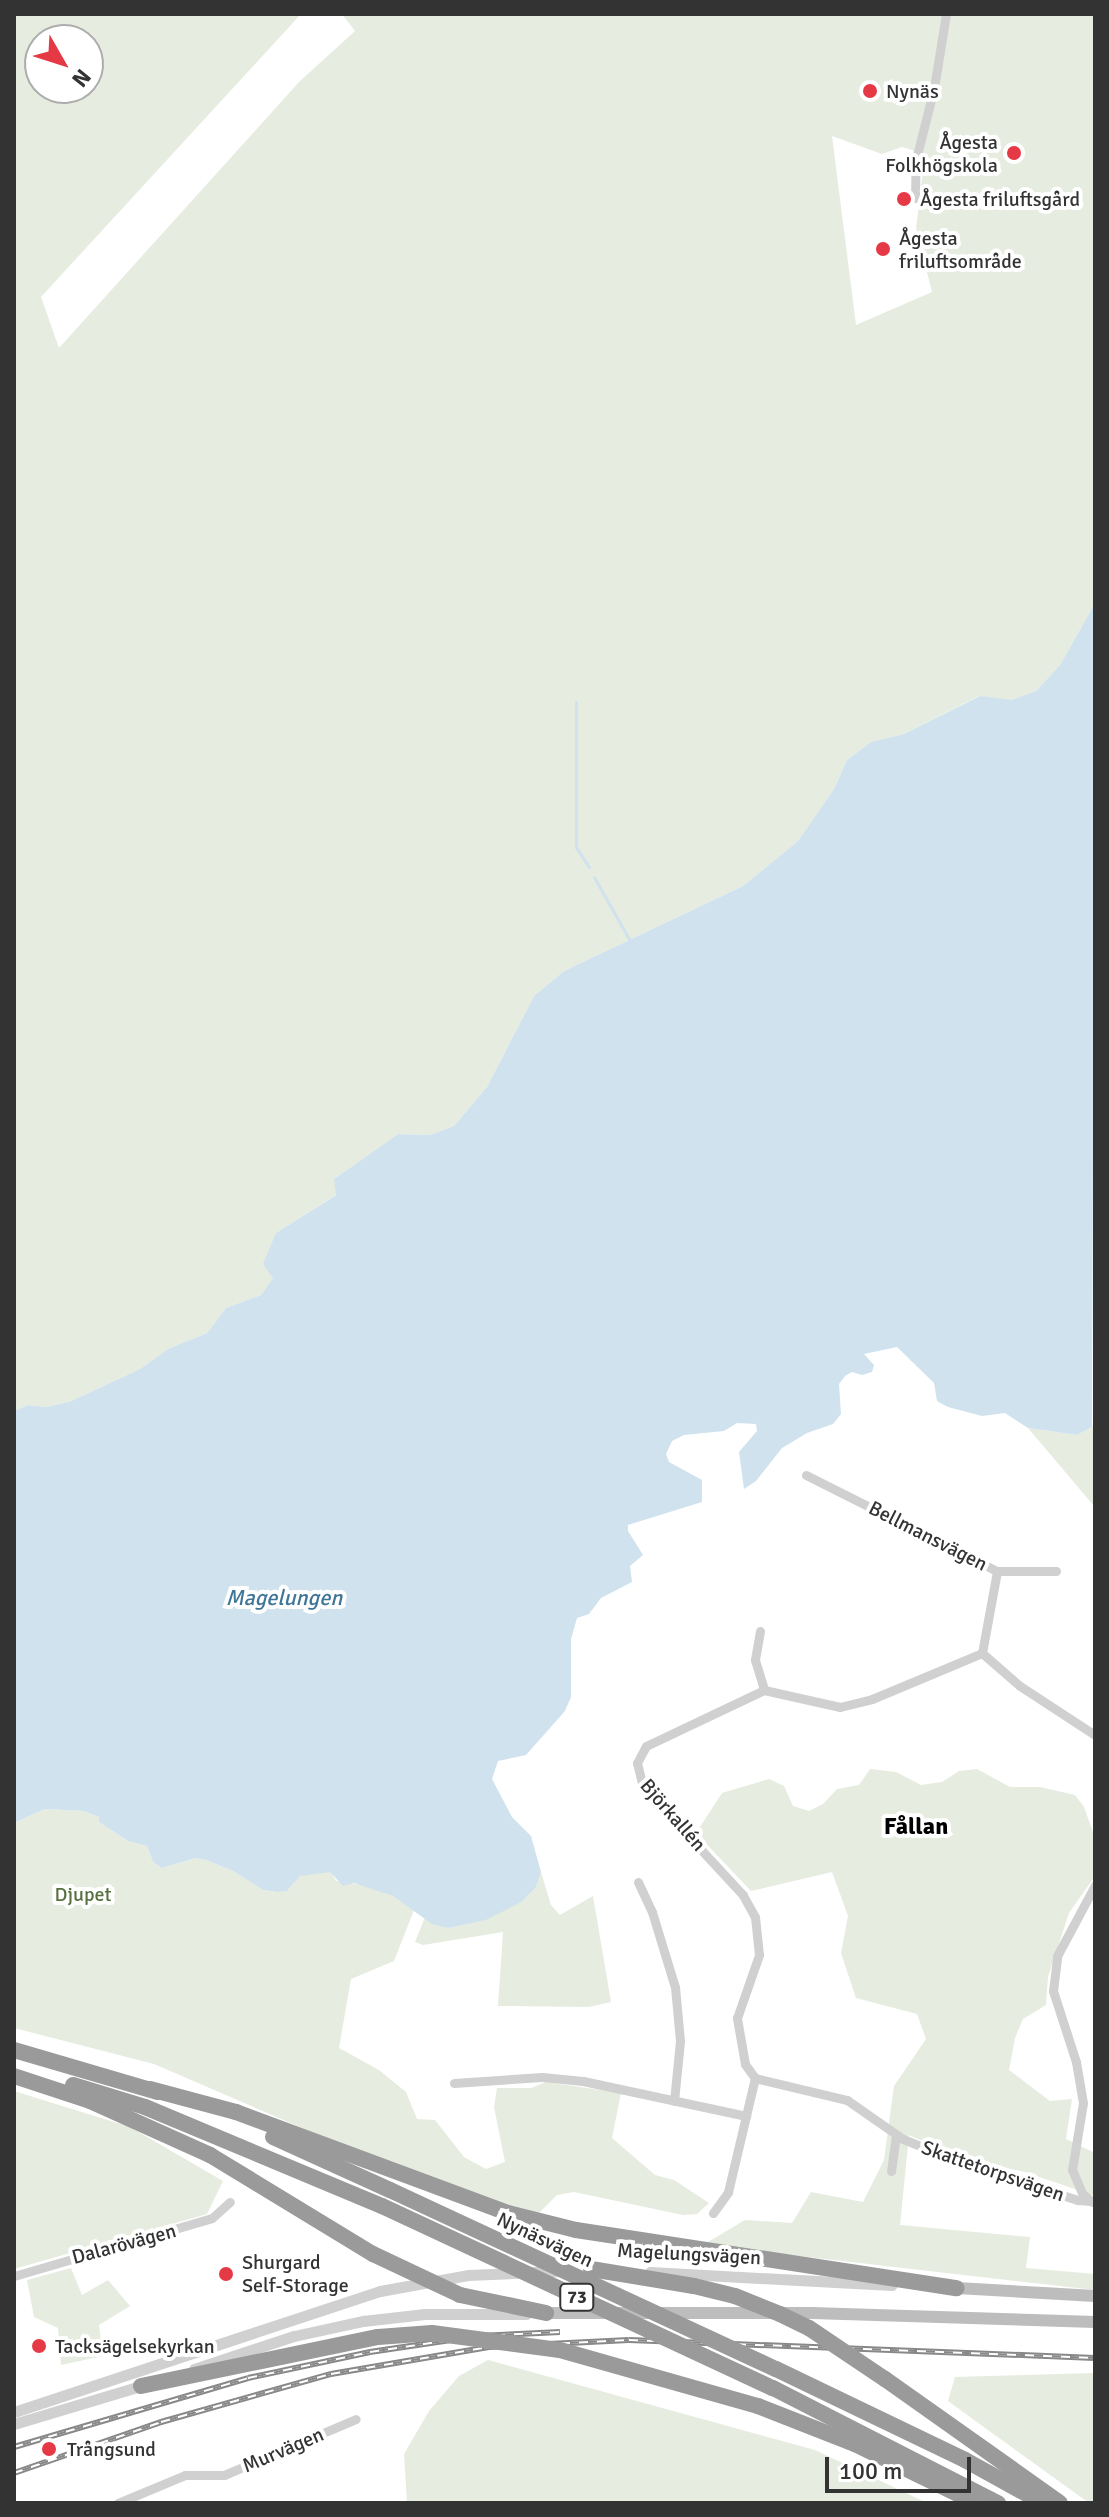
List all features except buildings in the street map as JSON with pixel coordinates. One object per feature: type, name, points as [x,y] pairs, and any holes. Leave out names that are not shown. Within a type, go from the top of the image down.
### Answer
[{"type":"highway","name":"Nynäsvägen","points":[[14,2050],[150,2089],[394,2182],[965,2460],[1043,2503]]},
{"type":"highway","name":"Nynäsvägen","points":[[14,2069],[145,2107],[382,2206],[773,2388],[998,2503]]},
{"type":"highway","points":[[14,2076],[90,2101],[210,2155],[373,2254],[460,2295],[546,2313]]},
{"type":"highway","points":[[394,2182],[576,2230],[658,2246],[957,2288]]},
{"type":"highway","points":[[591,2269],[735,2296],[809,2328],[1060,2503]]},
{"type":"highway","points":[[141,2386],[378,2337],[432,2333],[560,2350],[758,2406],[855,2444],[976,2503]]},
{"type":"main road","name":"Magelungsvägen","points":[[957,2288],[1095,2296]]},
{"type":"main road","points":[[546,2313],[812,2313],[1095,2322]]},
{"type":"street","points":[[915,198],[916,159],[934,88],[946,14]]},
{"type":"street","name":"Bellmansvägen","points":[[806,1475],[997,1571],[1056,1571]]},
{"type":"street","points":[[982,1653],[997,1571]]},
{"type":"street","points":[[760,1631],[755,1660],[764,1690],[840,1707],[872,1699],[982,1653]]},
{"type":"street","points":[[982,1653],[1020,1686],[1095,1735]]},
{"type":"street","name":"Björkallén","points":[[755,2078],[745,2064],[737,2018],[759,1955],[755,1917],[735,1886],[643,1787],[637,1763],[639,1753],[655,1740],[764,1690]]},
{"type":"street","points":[[638,1882],[652,1912],[675,1987],[680,2041],[674,2101]]},
{"type":"street","points":[[1093,2202],[1075,2181],[1072,2170],[1083,2103],[1076,2062],[1053,1991],[1057,1956],[1095,1885]]},
{"type":"street","points":[[454,2083],[542,2077],[583,2081],[746,2116]]},
{"type":"street","points":[[713,2213],[728,2192],[755,2078]]},
{"type":"street","name":"Skattetorpsvägen","points":[[755,2078],[847,2100],[896,2136],[960,2162],[1078,2200],[1093,2202]]},
{"type":"street","name":"Skattetorpsvägen","points":[[891,2171],[896,2136]]},
{"type":"street","name":"Dalarövägen","points":[[14,2276],[212,2218],[230,2202]]},
{"type":"street","name":"Magelungsvägen","points":[[14,2412],[380,2291],[468,2275],[591,2269],[957,2288]]},
{"type":"street","points":[[14,2424],[294,2336],[363,2321],[425,2314],[546,2313]]},
{"type":"street","name":"Murvägen","points":[[118,2503],[185,2475],[224,2475],[356,2419]]},
{"type":"green space","points":[[14,14],[301,14],[41,297],[59,348],[299,82],[355,31],[342,14],[1095,14],[1095,603],[1060,665],[1036,691],[1012,701],[979,696],[904,734],[871,742],[847,760],[834,789],[798,841],[743,886],[564,971],[534,996],[487,1087],[454,1126],[430,1135],[398,1134],[334,1179],[337,1194],[276,1233],[273,1278],[261,1295],[226,1308],[207,1333],[168,1349],[140,1369],[69,1402],[46,1407],[28,1405],[14,1411]],"holes":[[[832,136],[882,154],[902,147],[925,154],[916,228],[932,292],[856,325]]]},
{"type":"green space","points":[[1095,1420],[1094,1506],[1028,1428],[1077,1435],[1092,1427]]},
{"type":"green space","points":[[870,1769],[896,1772],[921,1785],[942,1782],[959,1771],[977,1769],[1010,1787],[1040,1787],[1075,1795],[1084,1807],[1095,1838],[1095,1876],[1069,1913],[1048,1977],[1046,2005],[1023,2019],[1015,2038],[1009,2070],[1050,2101],[1072,2099],[1066,2139],[1095,2153],[1095,2196],[1025,2172],[962,2158],[909,2135],[900,2225],[1030,2237],[1026,2268],[1095,2274],[1095,2290],[703,2245],[745,2220],[792,2223],[811,2192],[863,2202],[884,2160],[894,2086],[926,2039],[917,2014],[856,1998],[841,1953],[848,1916],[832,1872],[751,1891],[696,1833],[722,1793],[769,1779],[784,1786],[793,1806],[809,1811],[823,1804],[837,1789],[859,1785]]},
{"type":"green space","name":"Djupet","points":[[45,1809],[84,1811],[99,1817],[99,1822],[128,1841],[147,1846],[153,1862],[162,1868],[196,1858],[206,1860],[233,1871],[263,1890],[277,1892],[287,1891],[300,1876],[312,1871],[331,1872],[336,1881],[364,1885],[393,1896],[414,1910],[394,1961],[351,1979],[339,2048],[379,2070],[406,2092],[417,2119],[435,2120],[464,2157],[486,2169],[505,2162],[494,2107],[497,2088],[531,2088],[546,2082],[621,2093],[612,2138],[655,2175],[674,2180],[709,2203],[697,2214],[683,2215],[574,2192],[557,2195],[538,2214],[497,2204],[339,2144],[154,2064],[14,2028],[14,1823]]},
{"type":"green space","points":[[541,1872],[551,1905],[560,1915],[593,1896],[611,2002],[589,2007],[498,2006],[503,1932],[423,1945],[415,1942],[425,1917],[449,1928],[485,1920],[536,1887]]},
{"type":"green space","points":[[14,2091],[130,2127],[223,2181],[207,2214],[14,2269]]},
{"type":"green space","points":[[71,2268],[82,2295],[108,2280],[130,2306],[99,2325],[103,2356],[61,2365],[58,2328],[34,2317],[27,2280]]},
{"type":"green space","points":[[488,2360],[815,2450],[927,2503],[407,2503],[404,2454],[429,2411],[459,2376]]},
{"type":"green space","points":[[1095,2373],[1095,2503],[1089,2503],[948,2401],[955,2377]]},
{"type":"water","name":"Magelungen","points":[[1095,603],[1092,1427],[1077,1435],[1028,1428],[1005,1413],[982,1416],[948,1407],[937,1401],[934,1383],[897,1347],[864,1354],[874,1365],[872,1372],[862,1375],[852,1372],[839,1384],[841,1414],[833,1424],[807,1433],[782,1448],[756,1481],[744,1489],[739,1452],[757,1431],[756,1424],[737,1423],[724,1431],[684,1435],[672,1441],[666,1454],[669,1462],[702,1480],[702,1502],[628,1525],[628,1531],[643,1555],[630,1566],[632,1582],[601,1598],[589,1614],[577,1618],[571,1639],[571,1697],[565,1711],[526,1755],[498,1761],[492,1779],[512,1817],[531,1836],[541,1872],[536,1887],[521,1902],[486,1920],[449,1928],[432,1924],[393,1896],[354,1883],[343,1886],[330,1872],[300,1876],[287,1891],[277,1892],[263,1890],[233,1871],[206,1860],[196,1858],[162,1868],[153,1862],[147,1846],[128,1841],[99,1822],[99,1817],[84,1811],[45,1809],[14,1823],[14,1411],[28,1405],[46,1407],[69,1402],[140,1369],[168,1349],[207,1333],[226,1308],[261,1295],[273,1278],[263,1264],[276,1233],[336,1195],[334,1179],[398,1134],[430,1135],[454,1126],[487,1087],[534,996],[564,971],[743,886],[798,841],[834,789],[847,760],[871,742],[904,734],[980,696],[1012,700],[1036,691],[1060,665]]},
{"type":"waterway","points":[[576,702],[576,847],[589,867]]},
{"type":"waterway","points":[[594,877],[629,939]]},
{"type":"railway","points":[[14,2447],[248,2378],[370,2352],[478,2336],[560,2332]]},
{"type":"railway","points":[[14,2473],[161,2422],[331,2374],[489,2347],[629,2340],[1095,2358]]},
{"type":"place","name":"Nynäs","points":[[870,91]]},
{"type":"place","name":"Ågesta Folkhögskola","points":[[1014,153]]},
{"type":"place","name":"Ågesta friluftsgård","points":[[904,199]]},
{"type":"place","name":"Ågesta friluftsområde","points":[[883,249]]},
{"type":"place","name":"Shurgard Self-Storage","points":[[226,2274]]},
{"type":"place","name":"Tacksägelsekyrkan","points":[[39,2346]]},
{"type":"place","name":"Trångsund","points":[[49,2449]]},
{"type":"district","name":"Fållan","points":[[916,1827]]}]
